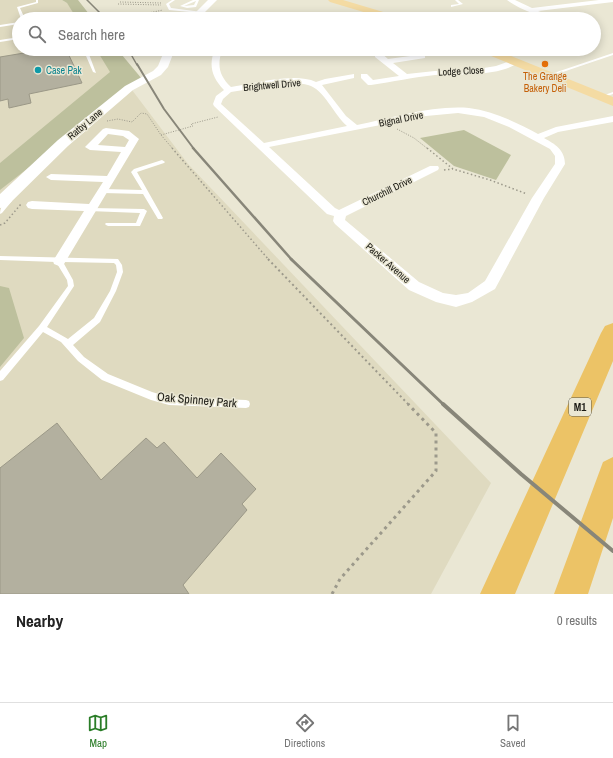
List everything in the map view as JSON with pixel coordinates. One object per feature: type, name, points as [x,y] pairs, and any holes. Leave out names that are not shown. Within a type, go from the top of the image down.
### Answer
[{"type":"highway","name":"M1","points":[[497,594],[613,333]]},
{"type":"highway","points":[[570,594],[613,472]]},
{"type":"main road","points":[[200,12],[213,0]]},
{"type":"main road","points":[[333,0],[375,12]]},
{"type":"main road","name":"Ratby Lane","points":[[0,203],[63,143],[129,88],[157,73],[163,68],[167,56]]},
{"type":"main road","points":[[502,56],[607,95],[613,102]]},
{"type":"street","points":[[510,0],[537,12]]},
{"type":"street","points":[[531,10],[613,0]]},
{"type":"street","points":[[215,56],[215,71],[217,77],[228,90]]},
{"type":"street","points":[[379,56],[405,77]]},
{"type":"street","points":[[386,62],[422,56]]},
{"type":"street","name":"Lodge Close","points":[[364,76],[371,83],[435,72],[456,73],[480,71],[498,68],[516,61]]},
{"type":"street","name":"Brightwell Drive","points":[[316,85],[325,81],[351,76]]},
{"type":"street","name":"Brightwell Drive","points":[[228,90],[296,81],[316,85],[320,87],[343,118],[355,128]]},
{"type":"street","name":"Packer Avenue","points":[[228,90],[219,98],[217,104],[331,211],[340,214],[339,221],[414,286],[441,298],[456,301],[472,297],[490,285],[538,198],[560,164],[560,156],[553,147],[537,137]]},
{"type":"street","name":"Bignal Drive","points":[[261,146],[422,114],[468,111],[496,119],[537,137]]},
{"type":"street","points":[[537,137],[556,130],[613,119]]},
{"type":"street","points":[[59,261],[128,150]]},
{"type":"street","name":"Churchill Drive","points":[[340,214],[434,168]]},
{"type":"street","points":[[51,177],[110,179]]},
{"type":"street","points":[[28,203],[91,209]]},
{"type":"lane","points":[[20,12],[18,8],[37,2],[37,0]]},
{"type":"lane","points":[[174,0],[167,4],[170,9],[200,12]]},
{"type":"lane","points":[[197,0],[195,6],[183,7],[180,5],[197,0]]},
{"type":"lane","points":[[452,6],[462,4],[456,0]]},
{"type":"lane","points":[[0,26],[12,24]]},
{"type":"lane","points":[[0,41],[12,39]]},
{"type":"lane","points":[[550,75],[613,54]]},
{"type":"lane","points":[[88,56],[95,72]]},
{"type":"lane","points":[[160,218],[134,171],[162,162]]},
{"type":"lane","points":[[0,212],[36,168]]},
{"type":"lane","points":[[103,191],[146,192]]},
{"type":"lane","points":[[91,209],[144,211],[138,224],[108,224]]},
{"type":"lane","points":[[0,258],[59,261],[116,261],[119,265],[120,272],[113,291],[97,320],[68,344]]},
{"type":"lane","points":[[0,377],[42,328],[71,286],[70,280],[59,261]]},
{"type":"lane","name":"Oak Spinney Park","points":[[42,328],[64,340],[81,359],[105,377],[151,396],[169,400],[246,404]]},
{"type":"path","points":[[120,2],[164,3]]},
{"type":"path","points":[[118,4],[163,5]]},
{"type":"path","points":[[154,12],[164,10]]},
{"type":"path","points":[[102,123],[118,119],[132,122],[141,113],[147,114],[161,135],[256,245],[436,433],[436,471],[340,579],[332,594]]},
{"type":"path","points":[[161,135],[193,126],[191,124],[228,115]]},
{"type":"path","points":[[386,122],[414,138],[453,169],[490,180],[538,198]]},
{"type":"path","points":[[0,225],[5,223],[28,203]]},
{"type":"shaded area","points":[[0,0],[62,0],[67,3],[74,12],[12,12],[12,56],[106,56],[188,164],[491,483],[431,594],[0,594]]},
{"type":"green space","points":[[62,0],[78,0],[87,12],[73,12],[67,3]]},
{"type":"green space","points":[[100,56],[123,56],[142,79],[0,190],[0,163],[110,72]]},
{"type":"green space","points":[[464,130],[511,155],[496,180],[454,166],[420,138]]},
{"type":"green space","points":[[0,286],[9,288],[24,338],[0,367]]},
{"type":"building","name":"Case Pak","points":[[12,55],[69,56],[82,83],[29,94],[31,103],[9,108],[8,99],[0,101],[0,57]]},
{"type":"building","points":[[57,423],[101,480],[146,438],[157,448],[164,442],[197,478],[221,453],[256,489],[242,504],[247,510],[183,585],[189,594],[0,594],[0,468]]},
{"type":"railway","points":[[87,0],[99,12]]},
{"type":"railway","points":[[132,56],[137,65]]},
{"type":"railway","points":[[137,64],[164,109],[194,149]]},
{"type":"railway","points":[[193,148],[292,260]]},
{"type":"railway","points":[[292,260],[444,405]]},
{"type":"railway","points":[[443,404],[521,474],[613,551]]},
{"type":"place","name":"The Grange Bakery Deli","points":[[545,64]]},
{"type":"place","name":"Case Pak","points":[[38,70]]}]
